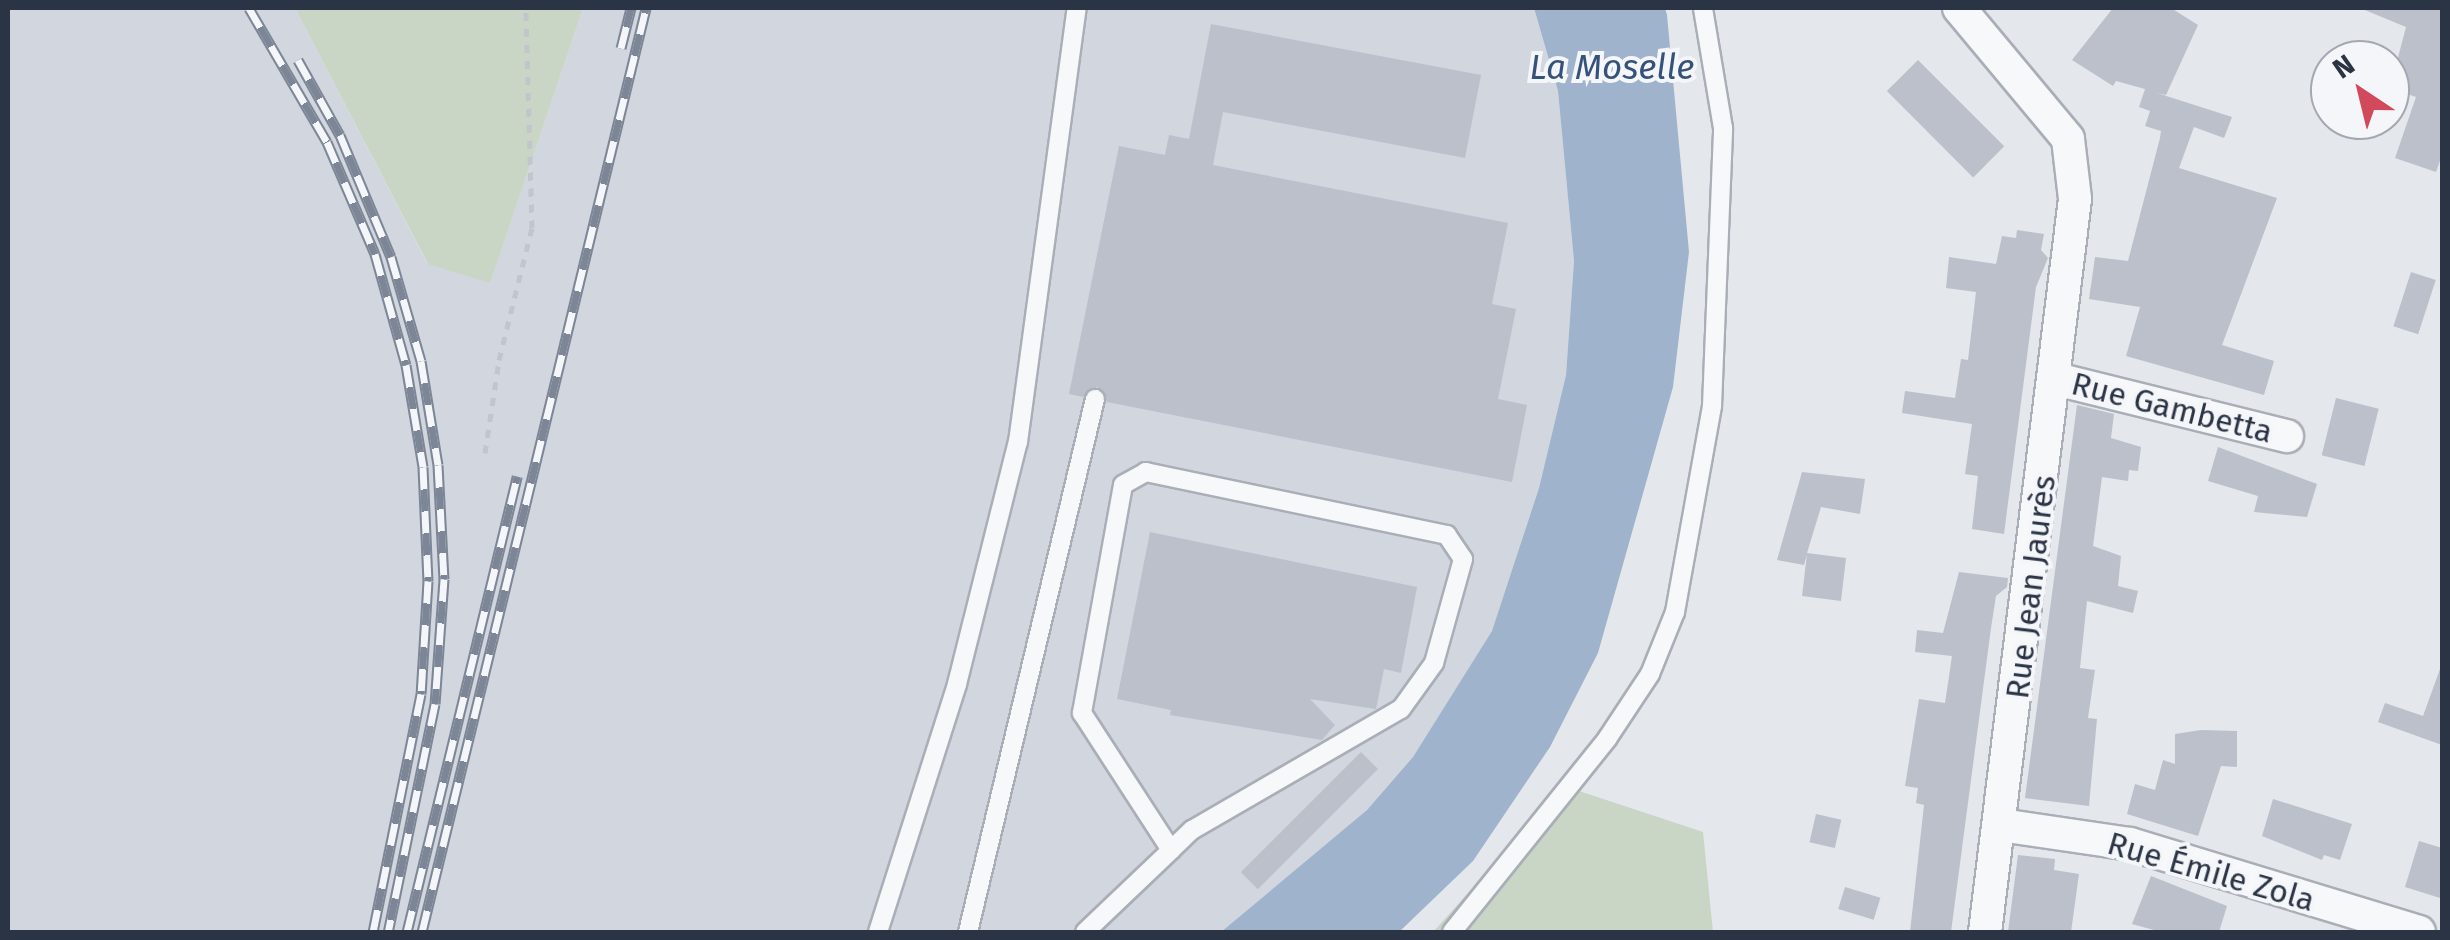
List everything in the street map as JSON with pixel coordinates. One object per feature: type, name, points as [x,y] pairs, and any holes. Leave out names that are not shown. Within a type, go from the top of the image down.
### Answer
[{"type":"street","name":"Rue Jean Jaurès","points":[[1959,8],[2068,140],[2073,240],[1985,932]]},
{"type":"street","name":"Rue Gambetta","points":[[2056,380],[2287,436]]},
{"type":"street","name":"Rue Émile Zola","points":[[2000,825],[2130,844],[2419,932]]},
{"type":"lane","points":[[878,932],[957,684],[1018,442],[1077,8]]},
{"type":"lane","points":[[1452,932],[1608,738],[1650,674],[1675,612],[1712,406],[1723,128],[1703,8]]},
{"type":"lane","points":[[968,932],[1095,400]]},
{"type":"lane","points":[[1085,932],[1192,830],[1401,709],[1434,663],[1463,559],[1447,535],[1146,472],[1123,485],[1082,713],[1171,850]]},
{"type":"path","points":[[486,453],[498,360],[532,228],[526,8]]},
{"type":"shaded area","points":[[8,8],[295,8],[427,263],[490,282],[583,8],[1534,8],[1558,91],[1574,261],[1566,375],[1539,488],[1492,632],[1413,757],[1367,810],[1221,932],[8,932]]},
{"type":"green space","points":[[295,8],[583,8],[490,283],[428,264]]},
{"type":"green space","points":[[1564,786],[1703,832],[1713,932],[1433,932]]},
{"type":"water","name":"La Moselle","points":[[1534,8],[1665,8],[1667,15],[1689,252],[1673,387],[1598,653],[1550,747],[1473,861],[1399,932],[1221,932],[1367,810],[1413,757],[1492,631],[1539,488],[1566,375],[1574,261],[1558,91]]},
{"type":"building","points":[[2113,8],[2171,8],[2198,25],[2166,95],[2157,93],[2232,117],[2224,138],[2194,127],[2179,168],[2277,198],[2222,345],[2274,361],[2264,395],[2126,356],[2140,307],[2089,299],[2095,257],[2128,261],[2161,131],[2145,126],[2150,111],[2139,107],[2145,89],[2116,81],[2113,86],[2072,60]]},
{"type":"building","points":[[2360,8],[2442,8],[2442,155],[2436,172],[2395,158],[2401,140],[2410,140],[2410,114],[2416,97],[2410,95],[2410,40],[2403,40],[2406,27]]},
{"type":"building","points":[[1211,24],[1481,75],[1465,158],[1223,112],[1213,165],[1508,223],[1492,304],[1516,309],[1498,399],[1527,405],[1512,482],[1107,402],[1097,387],[1083,397],[1069,394],[1119,146],[1165,155],[1169,135],[1189,139]]},
{"type":"building","points":[[1918,60],[2004,146],[1973,177],[1887,91]]},
{"type":"building","points":[[2017,230],[2044,234],[2041,250],[2048,258],[2036,287],[2004,534],[1972,529],[1978,476],[1965,474],[1972,424],[1902,413],[1905,391],[1955,398],[1961,359],[1968,360],[1976,292],[1946,288],[1949,257],[1996,264],[2002,236],[2016,238]]},
{"type":"building","points":[[2411,272],[2436,280],[2418,334],[2393,326]]},
{"type":"building","points":[[2336,398],[2379,409],[2364,466],[2322,455]]},
{"type":"building","points":[[2077,405],[2114,414],[2111,438],[2141,447],[2138,471],[2129,470],[2128,481],[2102,477],[2093,546],[2121,556],[2118,586],[2138,591],[2133,613],[2087,601],[2080,668],[2095,670],[2088,718],[2097,719],[2089,806],[2025,798]]},
{"type":"building","points":[[2218,447],[2317,484],[2307,517],[2254,512],[2258,496],[2208,481]]},
{"type":"building","points":[[1802,472],[1865,479],[1860,514],[1821,507],[1807,553],[1846,558],[1841,601],[1802,596],[1807,554],[1804,565],[1777,560]]},
{"type":"building","points":[[1150,532],[1417,587],[1401,673],[1384,669],[1376,709],[1310,699],[1335,725],[1322,740],[1170,715],[1171,710],[1117,699]]},
{"type":"building","points":[[1959,572],[2008,578],[2007,587],[1996,596],[1951,932],[1910,932],[1924,805],[1916,803],[1918,788],[1905,786],[1919,699],[1945,703],[1952,656],[1915,652],[1917,630],[1943,633]]},
{"type":"building","points":[[2440,669],[2442,745],[2378,722],[2385,703],[2423,716]]},
{"type":"building","points":[[2237,731],[2237,767],[2221,766],[2198,836],[2127,814],[2135,784],[2155,790],[2163,760],[2175,764],[2175,734]]},
{"type":"building","points":[[1361,752],[1378,769],[1258,889],[1241,872]]},
{"type":"building","points":[[2273,799],[2352,824],[2340,860],[2324,855],[2322,860],[2262,836]]},
{"type":"building","points":[[1816,814],[1841,820],[1835,848],[1809,842]]},
{"type":"building","points":[[2419,841],[2442,848],[2440,898],[2405,887]]},
{"type":"building","points":[[2018,855],[2055,859],[2054,870],[2079,874],[2071,932],[2008,932]]},
{"type":"building","points":[[2151,876],[2227,906],[2219,932],[2161,932],[2132,924]]},
{"type":"building","points":[[1845,887],[1880,898],[1874,920],[1838,909]]},
{"type":"railway","points":[[249,8],[327,142],[375,254],[406,365],[423,467],[428,581],[421,694],[373,932]]},
{"type":"railway","points":[[621,48],[631,8]]},
{"type":"railway","points":[[422,932],[646,8]]},
{"type":"railway","points":[[298,60],[340,135],[391,257],[421,361],[438,465],[444,579],[435,704],[388,932]]},
{"type":"railway","points":[[407,932],[517,476]]}]
